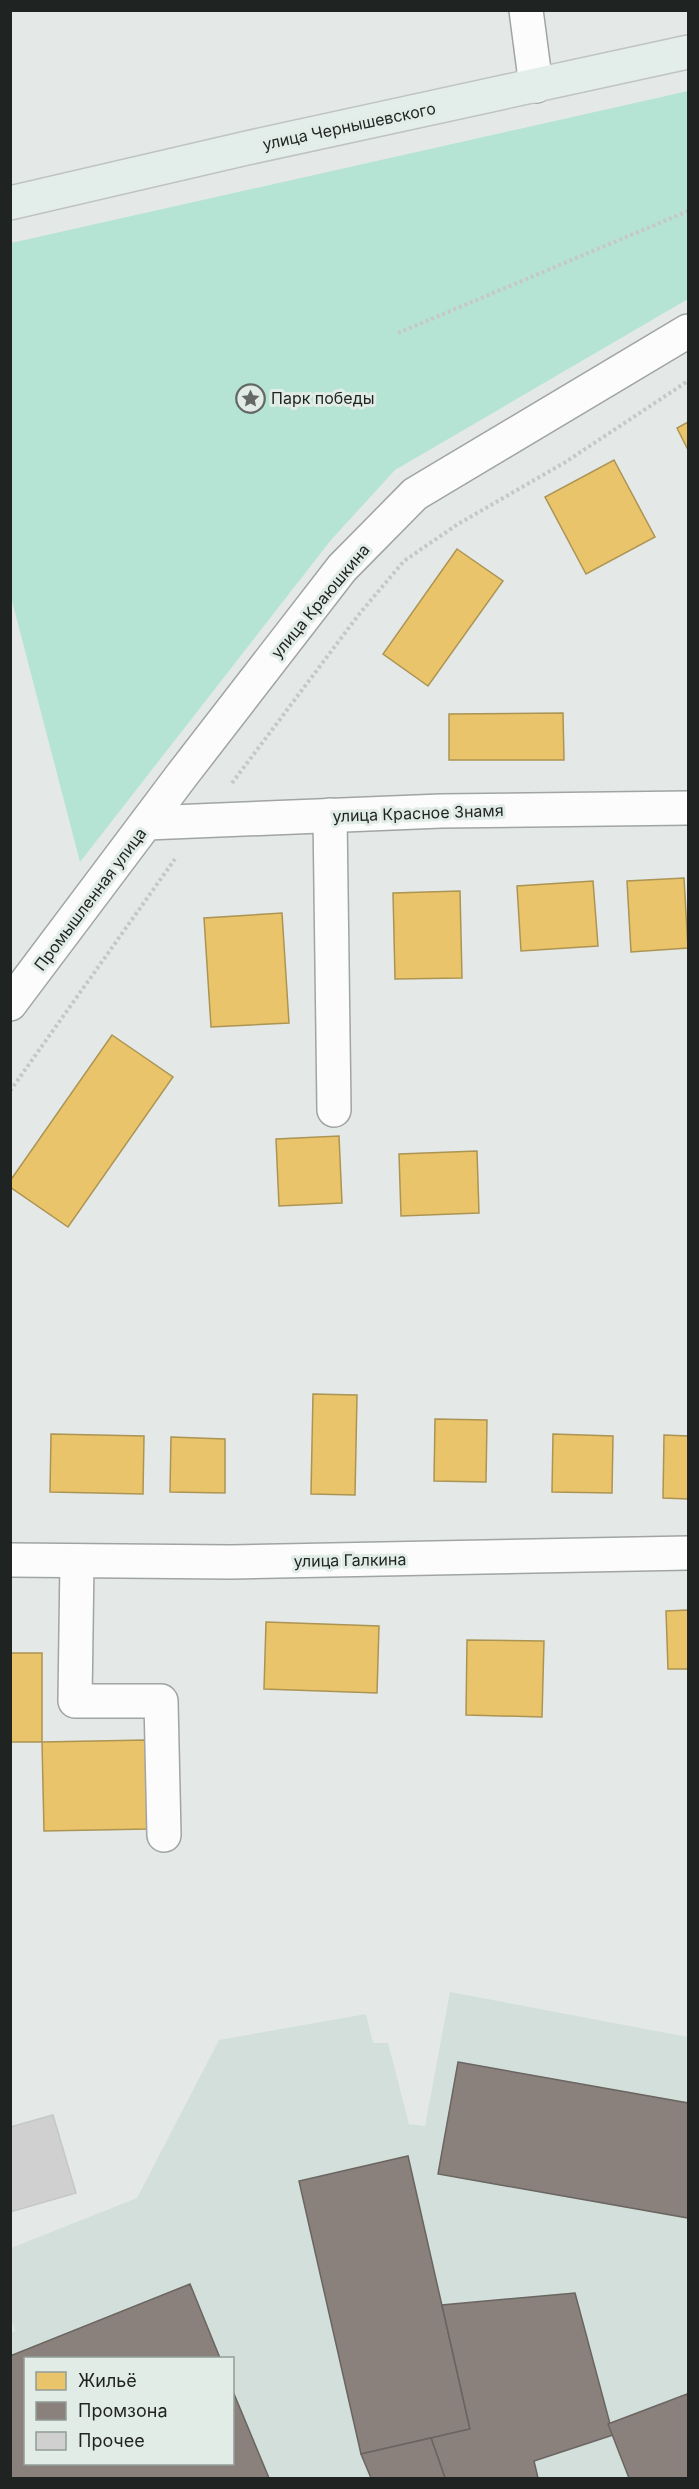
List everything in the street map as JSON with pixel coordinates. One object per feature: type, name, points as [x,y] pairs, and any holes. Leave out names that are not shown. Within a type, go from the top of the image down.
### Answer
[{"type":"main road","name":"улица Чернышевского","points":[[10,203],[688,52]]},
{"type":"street","points":[[526,10],[536,86]]},
{"type":"street","name":"улица Краюшкина","points":[[147,823],[342,568],[415,494],[688,331]]},
{"type":"street","name":"улица Красное Знамя","points":[[147,823],[441,811],[688,808]]},
{"type":"street","points":[[330,815],[334,1110]]},
{"type":"street","name":"Промышленная улица","points":[[10,1004],[147,823]]},
{"type":"street","name":"улица Галкина","points":[[10,1560],[231,1562],[688,1553]]},
{"type":"street","points":[[77,1560],[75,1701],[161,1701],[164,1835]]},
{"type":"path","points":[[398,333],[688,211]]},
{"type":"path","points":[[10,1091],[204,820],[360,613],[404,561],[458,524],[564,463],[688,381]]},
{"type":"shaded area","points":[[450,1992],[688,2037],[688,2478],[11,2478],[10,2333],[15,2331],[11,2319],[11,2248],[137,2198],[219,2040],[366,2014],[373,2043],[388,2043],[409,2124],[425,2126]]},
{"type":"green space","points":[[688,91],[688,299],[395,470],[331,540],[80,862],[11,597],[11,243]]},
{"type":"building: Жильё","points":[[688,422],[688,450],[677,428]]},
{"type":"building: Жильё","points":[[614,460],[655,537],[586,574],[545,497]]},
{"type":"building: Жильё","points":[[457,549],[503,581],[428,686],[383,654]]},
{"type":"building: Жильё","points":[[563,713],[564,760],[449,760],[449,714]]},
{"type":"building: Жильё","points":[[684,878],[688,948],[631,952],[627,881]]},
{"type":"building: Жильё","points":[[593,881],[598,946],[521,951],[517,886]]},
{"type":"building: Жильё","points":[[460,891],[462,978],[395,979],[393,893]]},
{"type":"building: Жильё","points":[[282,913],[289,1023],[211,1027],[204,918]]},
{"type":"building: Жильё","points":[[112,1035],[173,1077],[68,1227],[10,1187],[10,1181]]},
{"type":"building: Жильё","points":[[339,1136],[342,1203],[279,1206],[276,1139]]},
{"type":"building: Жильё","points":[[477,1151],[479,1213],[401,1216],[399,1154]]},
{"type":"building: Жильё","points":[[313,1394],[357,1395],[355,1495],[311,1494]]},
{"type":"building: Жильё","points":[[435,1419],[487,1420],[486,1482],[434,1481]]},
{"type":"building: Жильё","points":[[51,1434],[144,1436],[143,1494],[50,1492]]},
{"type":"building: Жильё","points":[[553,1434],[613,1436],[612,1493],[552,1492]]},
{"type":"building: Жильё","points":[[664,1435],[688,1436],[688,1499],[663,1498]]},
{"type":"building: Жильё","points":[[171,1437],[225,1439],[225,1493],[170,1492]]},
{"type":"building: Жильё","points":[[688,1610],[688,1669],[668,1669],[666,1611]]},
{"type":"building: Жильё","points":[[266,1622],[379,1626],[377,1693],[264,1689]]},
{"type":"building: Жильё","points":[[467,1640],[544,1641],[542,1717],[466,1715]]},
{"type":"building: Жильё","points":[[10,1653],[42,1653],[42,1742],[10,1742]]},
{"type":"building: Жильё","points":[[146,1740],[148,1829],[44,1831],[42,1742]]},
{"type":"building: Промзона","points":[[458,2062],[688,2103],[688,2218],[438,2174]]},
{"type":"building: Промзона","points":[[408,2156],[470,2429],[361,2454],[299,2181]]},
{"type":"building: Промзона","points":[[190,2284],[220,2357],[24,2357],[24,2465],[234,2465],[234,2394],[269,2478],[10,2478],[10,2356]]},
{"type":"building: Промзона","points":[[575,2293],[613,2435],[534,2461],[538,2478],[445,2478],[431,2438],[470,2429],[442,2305]]},
{"type":"building: Промзона","points":[[687,2394],[688,2478],[629,2478],[608,2424]]},
{"type":"building: Промзона","points":[[431,2438],[445,2478],[371,2478],[361,2454]]},
{"type":"building: Прочее","points":[[53,2115],[76,2193],[10,2212],[10,2127]]},
{"type":"place","name":"Парк победы","points":[[250,398]]}]
